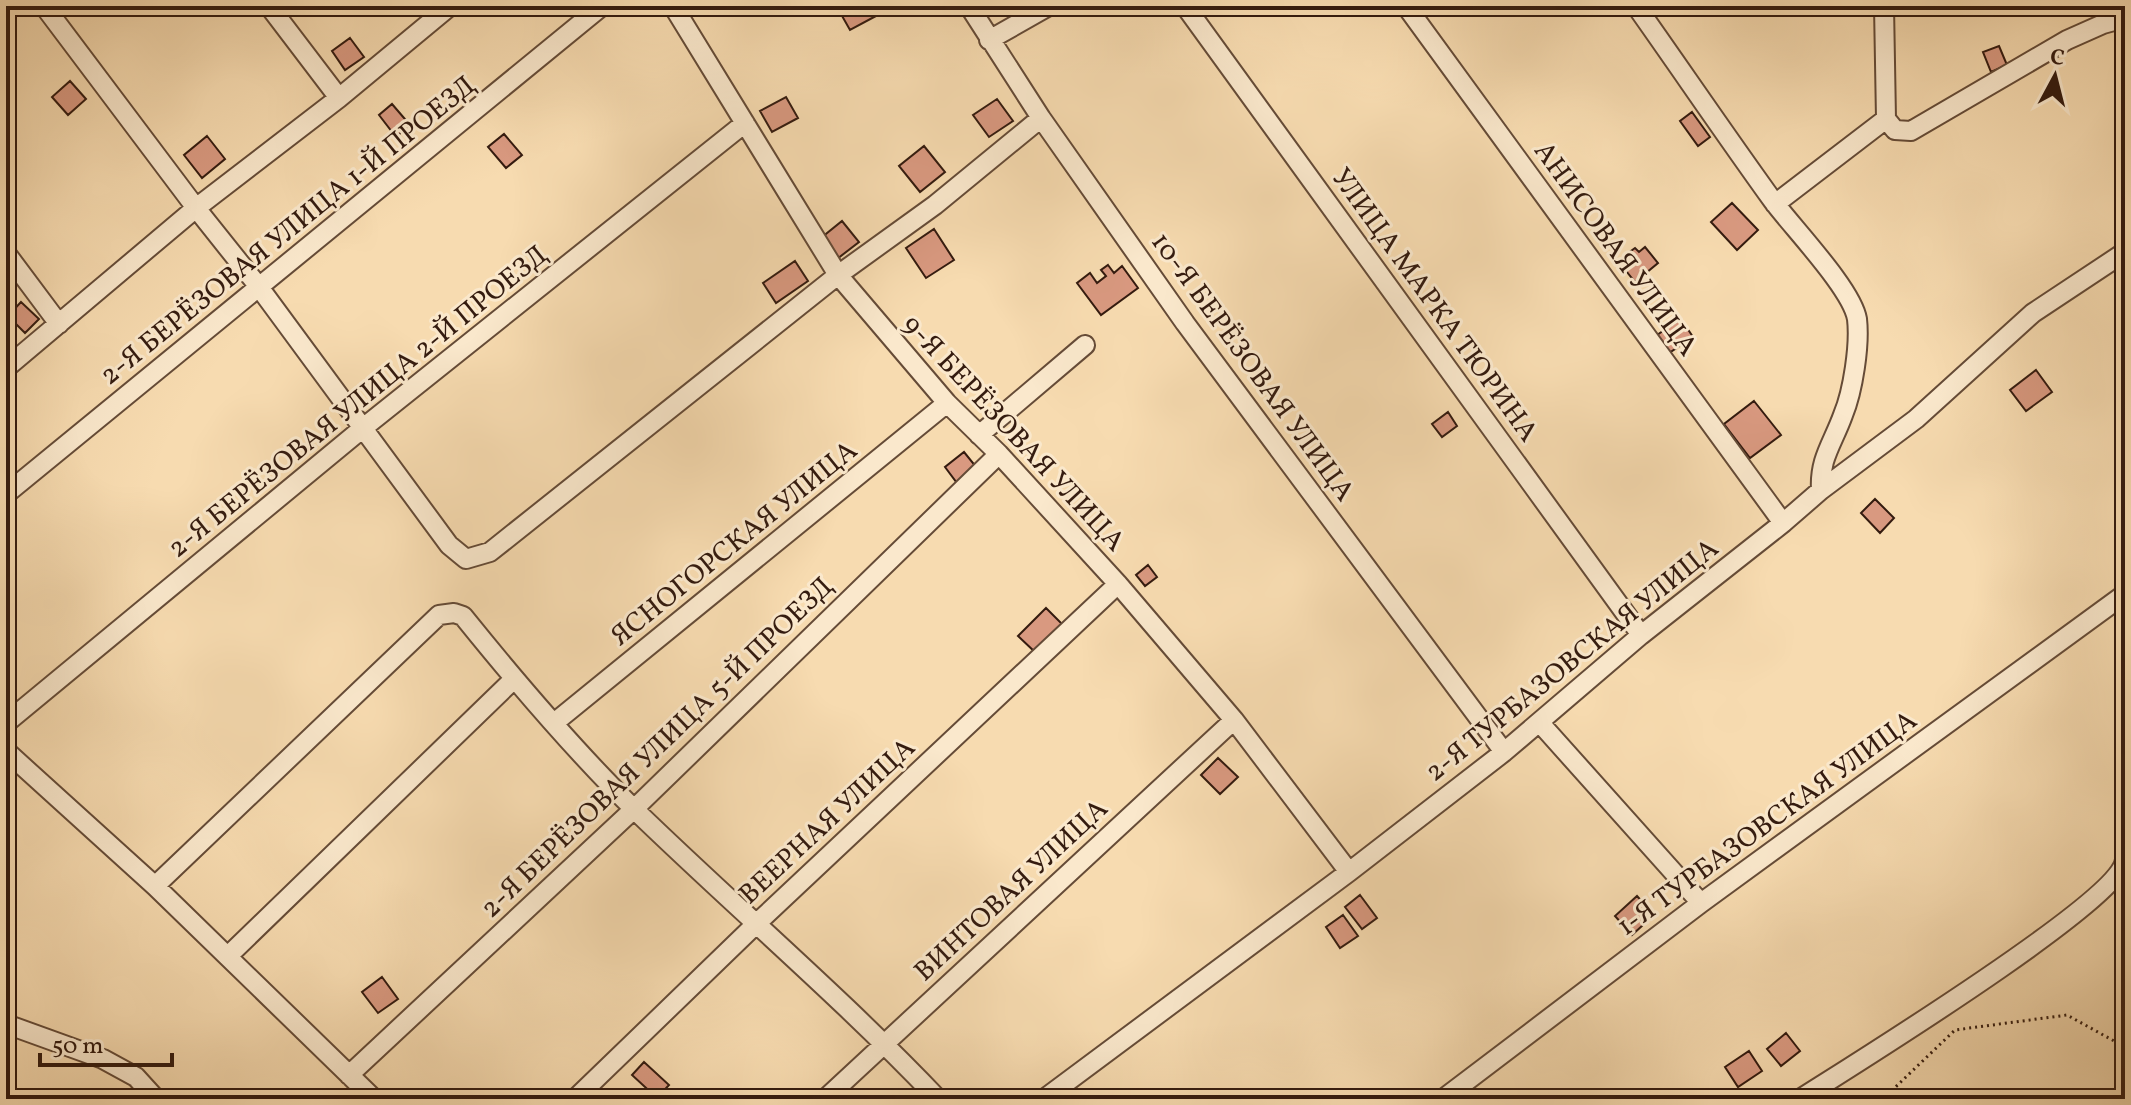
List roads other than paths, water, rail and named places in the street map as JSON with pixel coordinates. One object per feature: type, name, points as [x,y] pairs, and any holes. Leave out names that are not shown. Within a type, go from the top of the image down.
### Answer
[{"type":"street","points":[[44,6],[259,287],[449,545],[466,559],[490,552],[838,275],[935,205],[1041,118]]},
{"type":"street","points":[[269,6],[339,98]]},
{"type":"street","points":[[6,368],[196,208],[339,98],[450,6]]},
{"type":"street","name":"2-Я БЕРЁЗОВАЯ УЛИЦА 1-Й ПРОЕЗД","points":[[6,494],[602,6]]},
{"type":"street","name":"9-Я БЕРЁЗОВАЯ УЛИЦА","points":[[673,6],[838,275],[947,403],[999,454],[1118,584],[1234,720],[1349,872]]},
{"type":"street","name":"10-Я БЕРЁЗОВАЯ УЛИЦА","points":[[969,6],[1041,118],[1185,323],[1504,752]]},
{"type":"street","points":[[989,40],[1049,6]]},
{"type":"street","name":"УЛИЦА МАРКА ТЮРИНА","points":[[1185,6],[1641,635]]},
{"type":"street","name":"АНИСОВАЯ УЛИЦА","points":[[1406,6],[1783,523]]},
{"type":"street","points":[[1636,6],[1775,204],[1841,288],[1857,319],[1853,383],[1844,415],[1823,461],[1821,490]]},
{"type":"street","points":[[1884,6],[1886,119],[1895,130],[1911,131],[2067,40],[2125,18]]},
{"type":"street","points":[[1775,204],[1886,119]]},
{"type":"street","name":"2-Я БЕРЁЗОВАЯ УЛИЦА 2-Й ПРОЕЗД","points":[[6,723],[363,428],[745,123]]},
{"type":"street","name":"2-Я ТУРБАЗОВСКАЯ УЛИЦА","points":[[1044,1099],[1349,872],[1504,752],[1641,635],[1821,490],[1916,419],[2033,313],[2125,252]]},
{"type":"street","points":[[6,253],[59,324]]},
{"type":"street","points":[[979,435],[1085,345]]},
{"type":"street","name":"ЯСНОГОРСКАЯ УЛИЦА","points":[[554,723],[947,403]]},
{"type":"street","name":"2-Я БЕРЁЗОВАЯ УЛИЦА 5-Й ПРОЕЗД","points":[[349,1075],[634,809],[999,454]]},
{"type":"street","name":"ВЕЕРНАЯ УЛИЦА","points":[[575,1099],[756,924],[1118,584]]},
{"type":"street","name":"1-Я ТУРБАЗОВСКАЯ УЛИЦА","points":[[1443,1099],[1701,903],[2125,594]]},
{"type":"street","points":[[155,886],[439,615],[454,613],[463,616],[514,679],[634,809],[885,1043],[938,1099]]},
{"type":"street","points":[[228,956],[514,679]]},
{"type":"street","name":"ВИНТОВАЯ УЛИЦА","points":[[825,1099],[1234,720]]},
{"type":"street","points":[[1540,723],[1701,903]]},
{"type":"street","points":[[6,751],[155,886],[374,1099]]},
{"type":"street","points":[[1800,1099],[2045,938],[2113,880],[2124,867],[2125,860]]},
{"type":"street","points":[[6,1024],[103,1059],[136,1077],[156,1099]]}]
